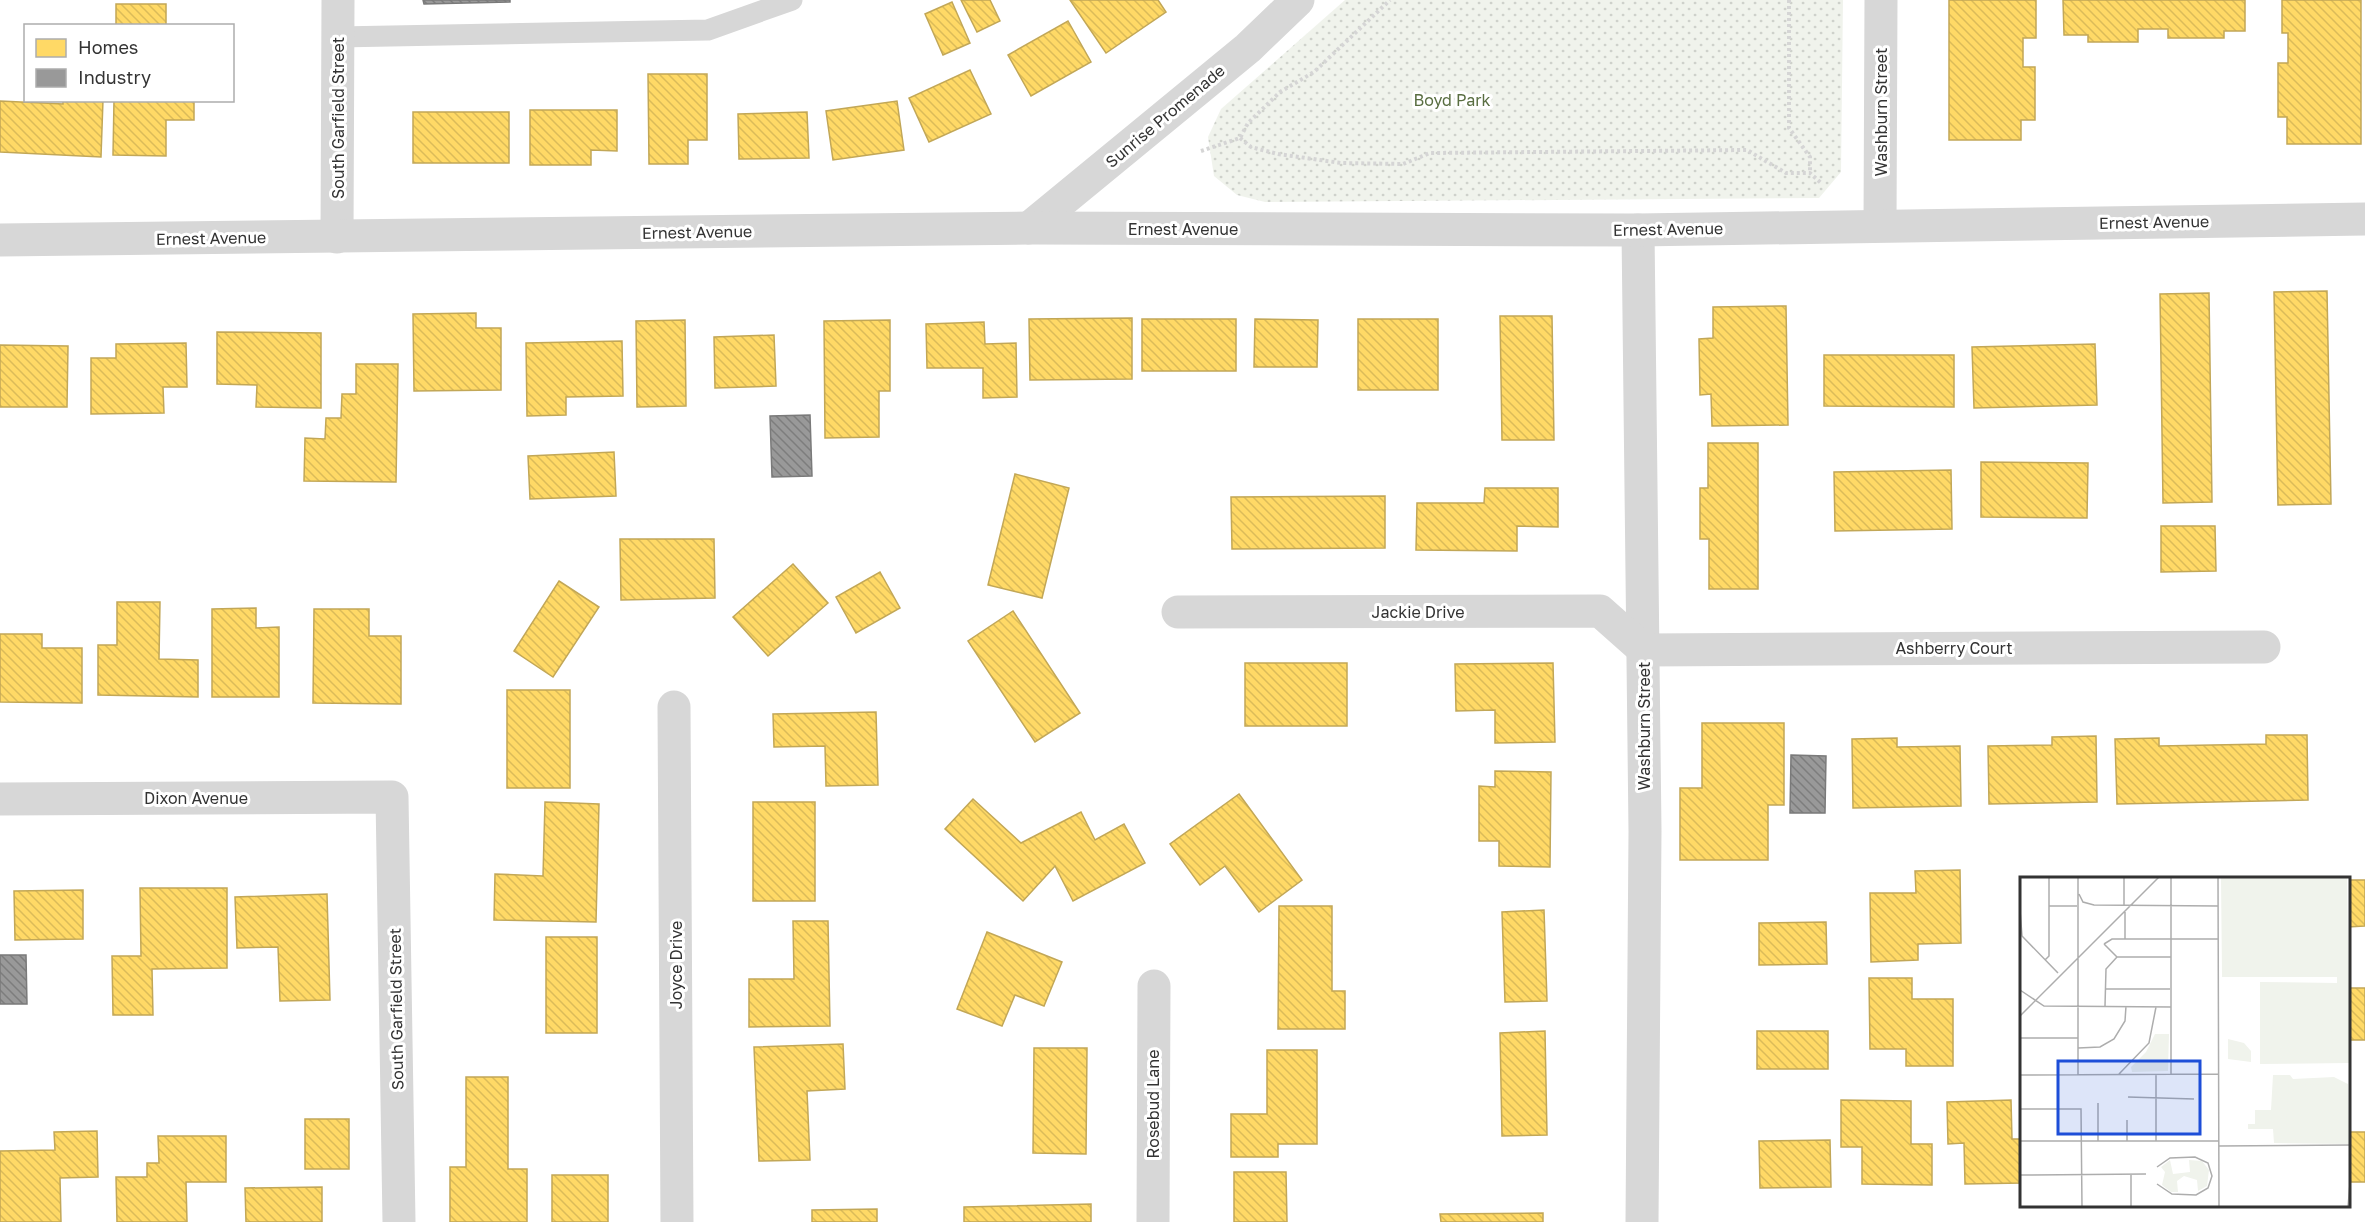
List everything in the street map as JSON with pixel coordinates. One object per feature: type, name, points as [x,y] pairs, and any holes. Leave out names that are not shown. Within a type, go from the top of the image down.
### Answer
[{"type":"street","name":"South Garfield Street","points":[[337,237],[338,0]]},
{"type":"street","name":"Sunrise Promenade","points":[[1029,228],[1248,48],[1298,0]]},
{"type":"street","name":"Washburn Street","points":[[1880,225],[1881,0]]},
{"type":"street","name":"Ernest Avenue","points":[[0,240],[1029,228],[1638,230],[2365,219]]},
{"type":"street","name":"Washburn Street","points":[[1638,230],[1644,650],[1642,1222]]},
{"type":"street","name":"Jackie Drive","points":[[1178,612],[1600,611],[1644,650]]},
{"type":"street","name":"Ashberry Court","points":[[1644,650],[2264,647]]},
{"type":"street","name":"Joyce Drive","points":[[674,707],[677,1222]]},
{"type":"street","name":"South Garfield Street","points":[[392,797],[399,1222]]},
{"type":"street","name":"Dixon Avenue","points":[[0,799],[392,797]]},
{"type":"street","name":"Rosebud Lane","points":[[1153,1222],[1154,986]]},
{"type":"lane","points":[[338,37],[708,30],[792,0]]},
{"type":"path","points":[[1201,152],[1240,138],[1248,123],[1280,92],[1314,72],[1390,0]]},
{"type":"path","points":[[1789,0],[1789,128],[1810,157],[1810,173]]},
{"type":"path","points":[[1240,138],[1251,147],[1278,154],[1341,163],[1403,164],[1430,153],[1747,150],[1786,173],[1810,173],[1821,183]]},
{"type":"green space","name":"Boyd Park","points":[[1345,0],[1843,0],[1841,172],[1819,198],[1265,202],[1237,195],[1214,176],[1208,137],[1221,109]]},
{"type":"building: Homes","points":[[961,0],[990,0],[1000,21],[977,32]]},
{"type":"building: Homes","points":[[1070,0],[1158,0],[1166,12],[1106,53]]},
{"type":"building: Homes","points":[[1949,0],[2036,0],[2036,38],[2023,38],[2023,67],[2035,67],[2035,120],[2021,120],[2021,140],[1949,140]]},
{"type":"building: Homes","points":[[2063,0],[2245,0],[2245,31],[2224,31],[2224,38],[2168,38],[2168,29],[2138,29],[2138,42],[2088,42],[2088,35],[2064,35]]},
{"type":"building: Homes","points":[[2282,0],[2361,0],[2361,144],[2287,144],[2287,117],[2278,117],[2278,63],[2288,63],[2288,33],[2282,33]]},
{"type":"building: Homes","points":[[952,2],[970,43],[943,55],[925,14]]},
{"type":"building: Homes","points":[[116,4],[166,4],[166,24],[116,24]]},
{"type":"building: Homes","points":[[1068,21],[1091,62],[1031,96],[1008,55]]},
{"type":"building: Homes","points":[[970,70],[991,114],[929,142],[909,98]]},
{"type":"building: Homes","points":[[648,74],[707,74],[707,140],[688,140],[688,164],[649,164]]},
{"type":"building: Homes","points":[[0,101],[63,104],[63,102],[103,102],[101,157],[0,152]]},
{"type":"building: Homes","points":[[897,101],[904,150],[833,160],[826,111]]},
{"type":"building: Homes","points":[[114,102],[194,102],[194,120],[166,120],[166,156],[113,155]]},
{"type":"building: Homes","points":[[530,110],[617,110],[617,151],[591,150],[591,165],[530,165]]},
{"type":"building: Homes","points":[[413,112],[509,112],[509,163],[413,163]]},
{"type":"building: Homes","points":[[807,112],[809,158],[739,159],[738,114]]},
{"type":"building: Homes","points":[[2327,291],[2331,504],[2278,505],[2274,292]]},
{"type":"building: Homes","points":[[2209,293],[2212,502],[2163,503],[2160,294]]},
{"type":"building: Homes","points":[[1786,306],[1788,425],[1712,426],[1711,394],[1700,395],[1699,339],[1713,338],[1713,307]]},
{"type":"building: Homes","points":[[476,313],[476,328],[501,328],[501,390],[414,391],[413,314]]},
{"type":"building: Homes","points":[[1500,316],[1552,316],[1554,440],[1502,440]]},
{"type":"building: Homes","points":[[1132,318],[1132,379],[1030,380],[1029,319]]},
{"type":"building: Homes","points":[[1142,319],[1236,319],[1236,371],[1142,371]]},
{"type":"building: Homes","points":[[1255,319],[1318,320],[1317,367],[1254,367]]},
{"type":"building: Homes","points":[[1358,319],[1438,319],[1438,390],[1358,390]]},
{"type":"building: Homes","points":[[685,320],[686,406],[637,407],[636,321]]},
{"type":"building: Homes","points":[[890,320],[890,391],[879,391],[879,437],[825,438],[824,321]]},
{"type":"building: Homes","points":[[984,322],[985,344],[1016,343],[1017,397],[983,398],[983,368],[927,368],[926,324]]},
{"type":"building: Homes","points":[[217,332],[321,333],[321,408],[256,407],[257,385],[217,384]]},
{"type":"building: Homes","points":[[774,335],[776,386],[715,388],[714,337]]},
{"type":"building: Homes","points":[[622,341],[623,396],[566,397],[566,415],[527,416],[526,343]]},
{"type":"building: Homes","points":[[186,343],[187,387],[163,387],[164,413],[91,414],[91,358],[116,358],[116,344]]},
{"type":"building: Homes","points":[[2095,344],[2097,405],[1974,408],[1972,347]]},
{"type":"building: Homes","points":[[0,345],[68,346],[67,407],[0,407]]},
{"type":"building: Homes","points":[[1824,355],[1954,355],[1954,407],[1824,406]]},
{"type":"building: Homes","points":[[356,364],[398,364],[396,482],[304,481],[305,438],[325,439],[326,418],[341,418],[342,394],[356,394]]},
{"type":"building: Homes","points":[[1708,443],[1758,443],[1758,589],[1709,589],[1709,539],[1700,539],[1700,488],[1708,488]]},
{"type":"building: Homes","points":[[614,452],[616,496],[530,499],[528,456]]},
{"type":"building: Homes","points":[[1981,462],[2088,463],[2087,518],[1981,517]]},
{"type":"building: Homes","points":[[1951,470],[1952,529],[1835,531],[1834,472]]},
{"type":"building: Homes","points":[[1015,474],[1069,488],[1042,598],[988,585]]},
{"type":"building: Homes","points":[[1485,488],[1558,488],[1558,527],[1517,526],[1517,551],[1416,550],[1417,503],[1484,503]]},
{"type":"building: Homes","points":[[1385,496],[1385,548],[1232,549],[1231,497]]},
{"type":"building: Homes","points":[[2161,526],[2215,526],[2216,571],[2161,572]]},
{"type":"building: Homes","points":[[620,539],[714,539],[715,598],[621,600]]},
{"type":"building: Homes","points":[[793,564],[828,603],[768,656],[733,617]]},
{"type":"building: Homes","points":[[880,572],[900,608],[856,633],[836,597]]},
{"type":"building: Homes","points":[[559,581],[599,607],[553,677],[514,651]]},
{"type":"building: Homes","points":[[117,602],[160,602],[159,659],[198,660],[198,697],[98,695],[98,645],[117,645]]},
{"type":"building: Homes","points":[[256,608],[256,628],[279,627],[279,697],[212,697],[212,609]]},
{"type":"building: Homes","points":[[314,609],[369,609],[369,636],[401,636],[401,704],[313,703]]},
{"type":"building: Homes","points":[[1013,611],[1080,713],[1035,742],[968,641]]},
{"type":"building: Homes","points":[[0,634],[42,634],[42,648],[82,648],[82,703],[0,702]]},
{"type":"building: Homes","points":[[1245,663],[1347,663],[1347,726],[1245,726]]},
{"type":"building: Homes","points":[[1553,663],[1555,742],[1495,743],[1495,710],[1456,711],[1455,664]]},
{"type":"building: Homes","points":[[507,690],[570,690],[570,788],[507,788]]},
{"type":"building: Homes","points":[[876,712],[878,785],[826,786],[825,746],[774,747],[773,714]]},
{"type":"building: Homes","points":[[1702,723],[1784,723],[1784,805],[1768,805],[1768,860],[1680,860],[1680,788],[1702,788]]},
{"type":"building: Homes","points":[[2266,735],[2307,735],[2308,800],[2117,804],[2115,739],[2159,738],[2159,746],[2266,744]]},
{"type":"building: Homes","points":[[2096,736],[2097,802],[1989,804],[1988,746],[2052,745],[2052,737]]},
{"type":"building: Homes","points":[[1897,738],[1897,747],[1960,746],[1961,806],[1853,808],[1852,739]]},
{"type":"building: Homes","points":[[1495,771],[1551,772],[1550,867],[1499,866],[1499,841],[1479,841],[1479,786],[1495,787]]},
{"type":"building: Homes","points":[[1239,794],[1302,880],[1259,912],[1225,866],[1200,885],[1170,844]]},
{"type":"building: Homes","points":[[973,799],[1021,843],[1081,812],[1095,840],[1124,824],[1145,863],[1073,901],[1055,866],[1023,901],[945,829]]},
{"type":"building: Homes","points":[[545,802],[599,804],[596,922],[494,920],[495,874],[543,876]]},
{"type":"building: Homes","points":[[753,802],[815,802],[815,901],[753,901]]},
{"type":"building: Homes","points":[[1960,870],[1961,943],[1918,944],[1918,960],[1871,962],[1870,893],[1916,893],[1915,871]]},
{"type":"building: Homes","points":[[2350,880],[2365,880],[2365,926],[2350,927]]},
{"type":"building: Homes","points":[[140,888],[227,888],[227,968],[152,969],[153,1015],[113,1015],[112,956],[141,956]]},
{"type":"building: Homes","points":[[83,890],[83,939],[15,940],[14,891]]},
{"type":"building: Homes","points":[[327,894],[330,1000],[280,1001],[278,947],[237,948],[235,897]]},
{"type":"building: Homes","points":[[1279,906],[1332,906],[1332,991],[1345,991],[1345,1029],[1278,1029]]},
{"type":"building: Homes","points":[[1544,910],[1547,1001],[1505,1002],[1502,912]]},
{"type":"building: Homes","points":[[793,921],[828,921],[830,1026],[749,1027],[749,979],[794,979]]},
{"type":"building: Homes","points":[[1826,922],[1827,964],[1759,965],[1759,923]]},
{"type":"building: Homes","points":[[987,932],[1062,962],[1044,1006],[1015,995],[1002,1026],[957,1009]]},
{"type":"building: Homes","points":[[546,937],[597,937],[597,1033],[546,1033]]},
{"type":"building: Homes","points":[[1869,978],[1912,978],[1912,999],[1953,999],[1953,1066],[1906,1066],[1906,1049],[1870,1049]]},
{"type":"building: Homes","points":[[2350,988],[2365,988],[2365,1040],[2350,1040]]},
{"type":"building: Homes","points":[[1545,1031],[1547,1135],[1502,1136],[1500,1033]]},
{"type":"building: Homes","points":[[1757,1031],[1828,1031],[1828,1069],[1757,1069]]},
{"type":"building: Homes","points":[[843,1044],[845,1089],[807,1091],[810,1160],[759,1161],[754,1047]]},
{"type":"building: Homes","points":[[1034,1048],[1087,1048],[1086,1154],[1033,1153]]},
{"type":"building: Homes","points":[[1267,1050],[1317,1050],[1317,1144],[1278,1144],[1278,1157],[1231,1157],[1231,1114],[1267,1114]]},
{"type":"building: Homes","points":[[466,1077],[508,1077],[508,1169],[527,1169],[527,1222],[450,1222],[450,1167],[466,1167]]},
{"type":"building: Homes","points":[[1841,1100],[1911,1101],[1911,1144],[1932,1144],[1932,1185],[1862,1184],[1862,1147],[1841,1147]]},
{"type":"building: Homes","points":[[2011,1100],[2012,1139],[2020,1139],[2020,1183],[1965,1184],[1964,1143],[1948,1144],[1947,1102]]},
{"type":"building: Homes","points":[[305,1119],[349,1119],[349,1169],[305,1169]]},
{"type":"building: Homes","points":[[97,1131],[98,1177],[60,1178],[61,1222],[0,1222],[0,1151],[55,1150],[54,1132]]},
{"type":"building: Homes","points":[[2350,1132],[2365,1132],[2365,1182],[2350,1182]]},
{"type":"building: Homes","points":[[158,1136],[226,1136],[226,1182],[186,1182],[187,1222],[117,1222],[116,1177],[147,1177],[147,1163],[159,1163]]},
{"type":"building: Homes","points":[[1830,1140],[1831,1187],[1760,1188],[1759,1141]]},
{"type":"building: Homes","points":[[1234,1172],[1286,1172],[1287,1222],[1234,1222]]},
{"type":"building: Homes","points":[[552,1175],[608,1175],[608,1222],[552,1222]]},
{"type":"building: Homes","points":[[322,1187],[322,1222],[246,1222],[245,1188]]},
{"type":"building: Homes","points":[[1091,1204],[1091,1222],[964,1222],[964,1207]]},
{"type":"building: Homes","points":[[877,1209],[877,1222],[812,1222],[812,1210]]},
{"type":"building: Homes","points":[[1543,1213],[1543,1222],[1441,1222],[1440,1214]]},
{"type":"building: Industry","points":[[423,0],[510,0],[510,2],[424,4]]},
{"type":"building: Industry","points":[[810,415],[812,476],[772,477],[770,416]]},
{"type":"building: Industry","points":[[1791,755],[1826,756],[1825,813],[1790,813]]},
{"type":"building: Industry","points":[[0,955],[26,955],[27,1004],[0,1004]]}]
